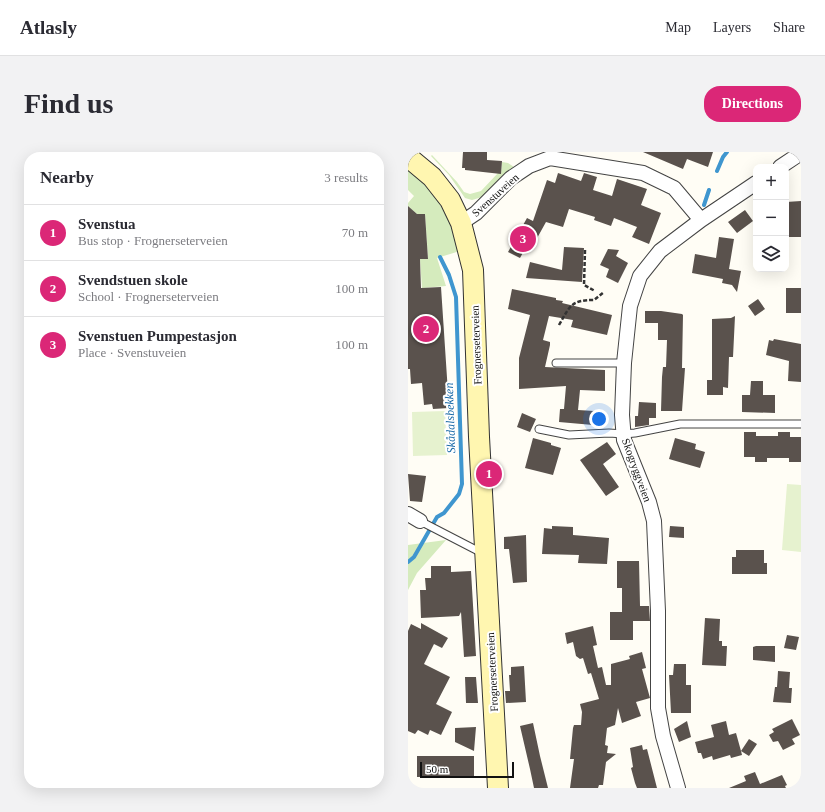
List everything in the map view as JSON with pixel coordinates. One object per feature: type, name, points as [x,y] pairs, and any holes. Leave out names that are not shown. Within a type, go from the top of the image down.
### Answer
[{"type":"main road","name":"Frognerseterveien","points":[[408,157],[432,177],[450,200],[461,223],[470,253],[474,285],[479,437],[498,788]]},
{"type":"street","points":[[784,164],[801,153]]},
{"type":"street","name":"Svenstuveien","points":[[461,223],[476,213],[511,178],[549,155],[643,173],[674,188],[701,220]]},
{"type":"street","name":"Skogryggveien","points":[[678,788],[663,736],[658,708],[658,611],[654,521],[649,502],[624,440],[622,415],[624,362],[630,306],[640,276],[660,251],[701,220],[753,185]]},
{"type":"street","points":[[408,514],[420,521]]},
{"type":"lane","points":[[556,363],[624,362]]},
{"type":"lane","points":[[539,429],[569,435],[609,433],[624,434],[680,424],[801,424]]},
{"type":"lane","points":[[420,521],[486,555]]},
{"type":"path","points":[[586,250],[584,285],[595,291]]},
{"type":"path","points":[[559,325],[574,302],[580,300],[594,300],[604,292]]},
{"type":"green space","points":[[432,155],[457,182],[464,192],[470,194],[481,191],[498,173],[501,173],[502,162],[508,163],[514,167],[482,197],[472,200],[465,198],[449,175],[431,156]]},
{"type":"green space","points":[[408,168],[418,177],[441,205],[452,227],[460,251],[437,258],[446,286],[422,288],[420,259],[428,258],[425,214],[417,214],[408,206],[408,203],[414,196],[408,190]]},
{"type":"green space","points":[[445,411],[447,455],[413,456],[412,412]]},
{"type":"green space","points":[[787,484],[801,485],[801,552],[782,550]]},
{"type":"green space","points":[[446,540],[417,573],[408,590],[408,545]]},
{"type":"building","points":[[463,152],[487,152],[487,160],[502,161],[501,174],[465,170],[465,168],[462,168]]},
{"type":"building","points":[[643,152],[713,152],[708,167],[687,159],[683,169]]},
{"type":"building","points":[[558,173],[581,181],[584,173],[597,177],[593,190],[612,196],[617,179],[647,189],[641,205],[661,213],[649,244],[632,237],[637,227],[614,218],[611,226],[594,220],[595,217],[569,209],[563,227],[546,222],[536,240],[531,238],[520,258],[508,252],[527,218],[533,221],[547,180],[555,183]]},
{"type":"building","points":[[801,201],[801,237],[789,237],[789,202]]},
{"type":"building","points":[[408,206],[417,214],[425,214],[428,259],[420,259],[421,288],[441,287],[449,408],[433,409],[432,404],[424,405],[422,383],[411,384],[410,369],[408,369]]},
{"type":"building","points":[[745,210],[753,221],[737,233],[728,222]]},
{"type":"building","points":[[719,237],[734,239],[729,269],[741,271],[737,292],[732,285],[722,283],[723,279],[692,273],[695,254],[716,258]]},
{"type":"building","points":[[564,247],[584,248],[582,282],[526,278],[530,262],[562,270]]},
{"type":"building","points":[[608,249],[619,250],[616,256],[628,263],[618,283],[606,277],[609,269],[600,265]]},
{"type":"building","points":[[786,288],[801,288],[801,313],[786,313]]},
{"type":"building","points":[[512,289],[556,298],[556,300],[563,301],[562,303],[612,315],[607,335],[571,327],[573,320],[549,316],[543,340],[550,342],[545,367],[605,370],[605,391],[580,390],[578,410],[594,411],[593,425],[559,422],[560,409],[564,409],[566,386],[519,389],[519,358],[530,315],[508,309]]},
{"type":"building","points":[[758,299],[765,309],[755,316],[748,306]]},
{"type":"building","points":[[645,311],[661,311],[683,315],[682,368],[685,368],[682,411],[661,411],[662,377],[663,367],[666,367],[667,340],[658,340],[658,323],[645,323]]},
{"type":"building","points":[[735,316],[733,357],[729,357],[728,388],[723,387],[723,395],[707,395],[707,380],[712,380],[712,319],[731,318]]},
{"type":"building","points":[[774,339],[801,344],[801,382],[788,381],[789,361],[766,355],[769,340],[773,341]]},
{"type":"building","points":[[751,381],[763,381],[763,395],[775,395],[775,413],[742,412],[742,395],[750,395]]},
{"type":"building","points":[[639,402],[656,403],[656,418],[649,418],[649,425],[635,427],[635,416],[638,416]]},
{"type":"building","points":[[522,413],[536,419],[530,432],[517,427]]},
{"type":"building","points":[[744,432],[756,432],[756,436],[778,436],[778,432],[790,432],[790,437],[801,437],[801,462],[789,462],[789,458],[767,458],[767,462],[755,462],[755,457],[744,457]]},
{"type":"building","points":[[533,438],[551,443],[551,445],[561,448],[553,475],[525,468]]},
{"type":"building","points":[[675,438],[696,444],[695,449],[705,452],[700,468],[669,459]]},
{"type":"building","points":[[607,442],[616,454],[603,464],[619,487],[606,496],[580,460]]},
{"type":"building","points":[[408,474],[426,476],[422,502],[410,501]]},
{"type":"building","points":[[552,526],[573,527],[573,535],[609,538],[607,564],[578,563],[579,555],[542,554],[544,528],[552,529]]},
{"type":"building","points":[[670,526],[684,527],[684,538],[669,537]]},
{"type":"building","points":[[526,535],[527,582],[513,583],[509,549],[504,549],[504,537]]},
{"type":"building","points":[[736,550],[764,550],[764,563],[767,563],[767,574],[732,574],[732,557],[736,557]]},
{"type":"building","points":[[617,561],[639,561],[640,606],[649,606],[650,621],[633,621],[633,640],[610,640],[610,612],[622,612],[622,588],[617,588]]},
{"type":"building","points":[[431,566],[451,566],[451,572],[471,571],[476,656],[464,657],[461,612],[459,616],[421,618],[420,590],[426,590],[425,578],[431,578]]},
{"type":"building","points":[[705,618],[720,619],[719,641],[722,641],[722,646],[727,646],[726,666],[702,665]]},
{"type":"building","points":[[421,623],[448,638],[442,648],[434,644],[424,664],[450,677],[436,704],[452,712],[441,735],[430,730],[428,735],[418,730],[415,734],[408,731],[408,631],[411,624],[421,629]]},
{"type":"building","points":[[593,626],[597,645],[593,646],[598,668],[602,667],[606,685],[611,685],[611,664],[630,659],[629,656],[642,652],[646,668],[642,669],[650,698],[636,702],[641,716],[622,723],[618,708],[615,725],[607,728],[605,745],[608,746],[607,753],[616,754],[606,762],[603,785],[599,785],[598,788],[570,788],[574,759],[570,759],[573,728],[574,725],[581,725],[582,712],[580,704],[599,699],[591,673],[588,674],[583,658],[580,659],[576,656],[573,642],[567,644],[565,633]]},
{"type":"building","points":[[787,635],[799,637],[796,650],[784,648]]},
{"type":"building","points":[[775,646],[775,662],[753,660],[753,647]]},
{"type":"building","points":[[674,664],[686,664],[686,685],[691,685],[691,713],[671,713],[669,675],[673,675]]},
{"type":"building","points":[[524,666],[526,702],[506,703],[505,691],[510,691],[509,675],[511,675],[511,667]]},
{"type":"building","points":[[778,671],[790,672],[789,688],[792,688],[791,703],[773,702],[775,687],[777,687]]},
{"type":"building","points":[[465,677],[476,677],[478,703],[466,703]]},
{"type":"building","points":[[792,719],[800,735],[792,739],[795,744],[783,750],[778,741],[773,742],[769,735],[774,732],[772,729]]},
{"type":"building","points":[[687,721],[691,737],[679,742],[674,729]]},
{"type":"building","points":[[726,721],[729,735],[736,733],[742,755],[731,758],[730,755],[713,760],[712,756],[703,759],[701,753],[698,753],[695,742],[714,737],[711,725]]},
{"type":"building","points":[[533,723],[548,788],[534,788],[520,726]]},
{"type":"building","points":[[476,727],[474,751],[455,742],[455,728]]},
{"type":"building","points":[[749,739],[757,744],[749,756],[741,751]]},
{"type":"building","points":[[642,745],[643,750],[647,749],[657,788],[637,788],[635,783],[631,768],[633,767],[630,748]]},
{"type":"building","points":[[417,756],[474,756],[474,776],[417,777]]},
{"type":"building","points":[[755,772],[760,784],[782,775],[787,785],[785,786],[786,788],[729,788],[746,781],[744,776]]},
{"type":"waterway","points":[[717,171],[723,157],[727,152]]},
{"type":"waterway","points":[[704,205],[709,190]]},
{"type":"waterway","name":"Skådalsbekken","points":[[408,562],[414,557],[437,517],[444,513],[459,494],[462,484],[456,297],[449,275],[440,257]]},
{"type":"place","name":"Svenstuen Pumpestasjon","points":[[523,239]]},
{"type":"place","name":"Svendstuen skole","points":[[426,329]]},
{"type":"place","name":"Svenstua","points":[[489,474]]}]
